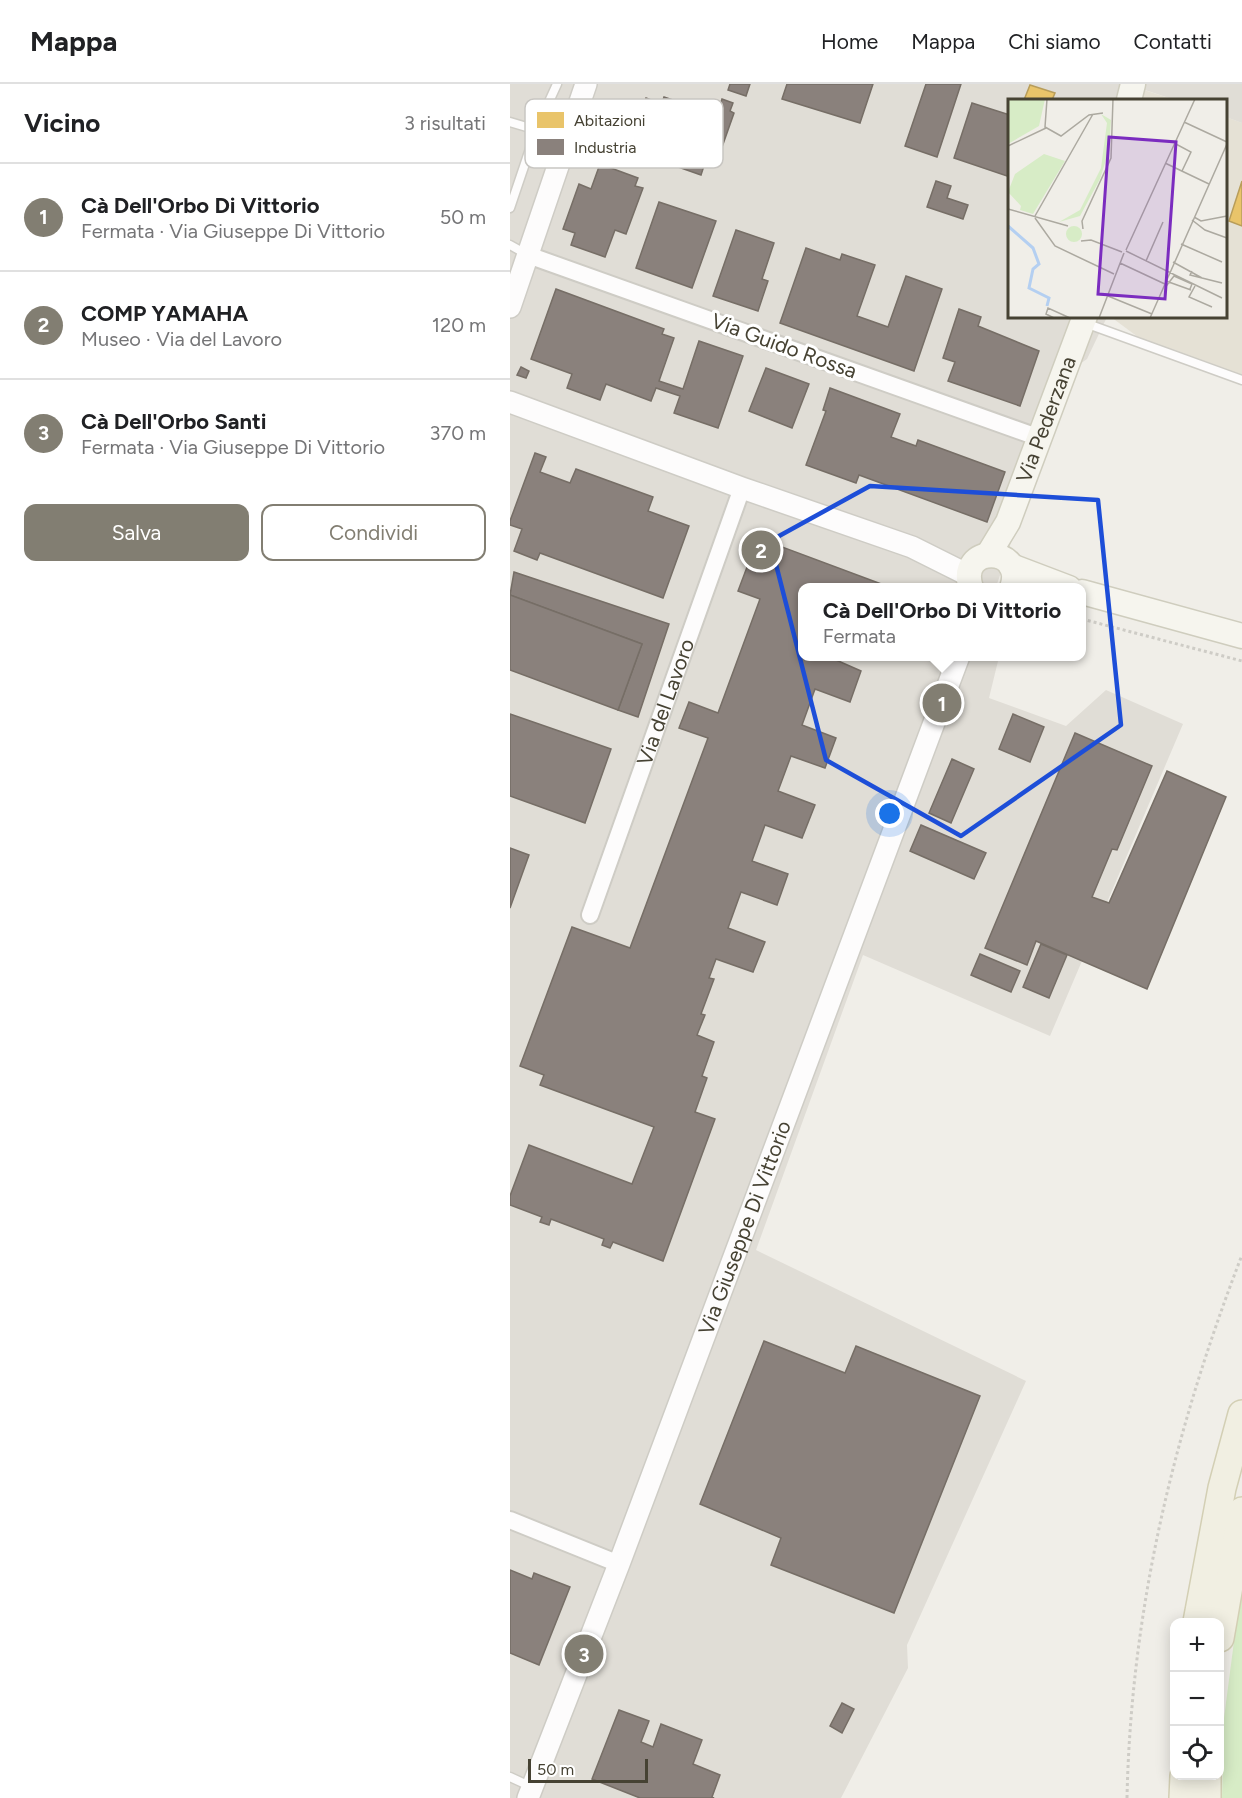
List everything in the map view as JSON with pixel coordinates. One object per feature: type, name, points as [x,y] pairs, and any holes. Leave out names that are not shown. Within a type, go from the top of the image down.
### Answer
[{"type":"main road","points":[[1129,99],[1133,84]]},
{"type":"main road","name":"Via Pederzana","points":[[991,570],[1084,319]]},
{"type":"main road","points":[[991,570],[1047,583]]},
{"type":"main road","points":[[1086,593],[1242,636]]},
{"type":"main road","points":[[1086,609],[1242,651]]},
{"type":"main road","points":[[1198,1618],[1220,1499],[1242,1414]]},
{"type":"main road","points":[[1223,1618],[1242,1511]]},
{"type":"main road","points":[[1183,1798],[1184,1780]]},
{"type":"main road","points":[[1207,1780],[1207,1798]]},
{"type":"street","points":[[581,99],[586,84]]},
{"type":"street","points":[[512,293],[519,250],[555,168]]},
{"type":"street","name":"Via Guido Rossa","points":[[519,250],[1040,438]]},
{"type":"street","points":[[510,402],[742,488],[912,547],[991,570]]},
{"type":"street","name":"Via del Lavoro","points":[[590,915],[742,488]]},
{"type":"street","name":"Via Giuseppe Di Vittorio","points":[[530,1792],[619,1564],[958,661]]},
{"type":"street","points":[[510,1520],[619,1564]]},
{"type":"lane","points":[[550,99],[557,84]]},
{"type":"lane","points":[[510,122],[525,125]]},
{"type":"lane","points":[[510,208],[525,164]]},
{"type":"lane","points":[[1084,319],[1242,380]]},
{"type":"lane","points":[[510,1777],[530,1792]]},
{"type":"path","points":[[1086,620],[1242,661]]},
{"type":"path","points":[[1127,1798],[1128,1738],[1145,1591],[1166,1494],[1191,1404],[1242,1255]]},
{"type":"highlighted area","points":[[870,486],[1098,500],[1121,725],[961,836],[826,760],[770,541]]},
{"type":"shaded area","points":[[510,84],[1242,84],[1242,123],[1227,117],[1227,99],[1172,99],[1142,89],[1140,99],[1008,99],[1008,318],[1107,318],[1087,359],[1077,366],[1023,507],[997,583],[798,583],[798,661],[998,661],[989,698],[1066,726],[1106,690],[1183,724],[1050,1036],[863,955],[756,1250],[1026,1381],[907,1645],[908,1668],[841,1798],[510,1798]]},
{"type":"shaded area","points":[[1141,89],[1172,99],[1140,99]]},
{"type":"shaded area","points":[[1227,117],[1242,123],[1242,376],[1142,340],[1112,318],[1227,318]]},
{"type":"green space","points":[[1242,1580],[1242,1798],[1222,1798],[1224,1718]]},
{"type":"building: Abitazioni","points":[[1030,85],[1055,93],[1052,99],[1024,99]]},
{"type":"building: Abitazioni","points":[[1242,181],[1242,226],[1229,221]]},
{"type":"building: Industria","points":[[730,84],[750,84],[746,96],[728,90]]},
{"type":"building: Industria","points":[[787,84],[873,84],[860,123],[782,99]]},
{"type":"building: Industria","points":[[926,84],[961,84],[937,157],[905,146]]},
{"type":"building: Industria","points":[[723,99],[733,103],[730,111],[734,113],[723,144]]},
{"type":"building: Industria","points":[[972,103],[1008,114],[1008,176],[954,158]]},
{"type":"building: Industria","points":[[599,168],[611,168],[638,178],[635,186],[643,188],[626,234],[615,230],[605,257],[571,245],[575,233],[563,229],[579,184],[591,189]]},
{"type":"building: Industria","points":[[681,168],[703,168],[701,175]]},
{"type":"building: Industria","points":[[936,181],[951,186],[947,198],[968,205],[963,219],[927,207]]},
{"type":"building: Industria","points":[[659,202],[716,221],[692,288],[636,268]]},
{"type":"building: Industria","points":[[736,230],[774,243],[762,279],[768,281],[758,311],[713,296]]},
{"type":"building: Industria","points":[[806,248],[840,260],[842,254],[875,265],[857,316],[888,327],[906,276],[942,289],[914,371],[780,323]]},
{"type":"building: Industria","points":[[556,289],[664,329],[662,334],[674,338],[659,381],[683,389],[699,341],[743,356],[718,428],[674,413],[680,396],[656,388],[651,401],[606,384],[600,400],[567,388],[572,374],[531,359]]},
{"type":"building: Industria","points":[[959,309],[981,317],[978,326],[1039,351],[1020,406],[948,381],[955,362],[943,358]]},
{"type":"building: Industria","points":[[521,367],[529,371],[526,378],[517,375]]},
{"type":"building: Industria","points":[[766,368],[809,384],[792,428],[749,411]]},
{"type":"building: Industria","points":[[830,388],[900,414],[891,437],[916,446],[918,440],[1005,472],[987,522],[859,475],[856,483],[806,465],[826,411],[823,410]]},
{"type":"building: Industria","points":[[535,453],[546,457],[540,472],[570,483],[576,469],[653,497],[648,511],[689,526],[663,598],[540,553],[537,560],[514,551],[522,529],[510,525],[510,521]]},
{"type":"building: Industria","points":[[758,538],[879,583],[798,583],[798,661],[838,661],[861,671],[850,702],[815,689],[802,725],[836,738],[825,768],[791,756],[778,791],[815,805],[802,838],[765,825],[752,861],[788,874],[777,905],[741,892],[728,928],[765,942],[753,972],[716,959],[709,978],[714,979],[701,1014],[705,1015],[697,1035],[714,1042],[702,1076],[707,1078],[695,1112],[715,1119],[663,1261],[613,1242],[610,1248],[602,1245],[604,1239],[551,1219],[549,1225],[540,1222],[542,1217],[510,1205],[510,1196],[529,1145],[632,1184],[654,1127],[540,1085],[544,1075],[520,1066],[572,927],[630,948],[708,738],[679,728],[689,702],[718,713],[760,599],[738,591]]},
{"type":"building: Industria","points":[[514,572],[669,624],[638,717],[618,710],[642,644],[510,595]]},
{"type":"building: Industria","points":[[510,595],[642,644],[618,710],[510,670]]},
{"type":"building: Industria","points":[[510,714],[611,749],[585,823],[510,796]]},
{"type":"building: Industria","points":[[1013,714],[1044,727],[1030,762],[999,749]]},
{"type":"building: Industria","points":[[1075,733],[1152,766],[1117,850],[1112,849],[1092,897],[1109,903],[1167,771],[1226,797],[1147,989],[1036,941],[1027,965],[985,948]]},
{"type":"building: Industria","points":[[952,759],[974,769],[951,823],[929,813]]},
{"type":"building: Industria","points":[[921,825],[986,853],[974,879],[910,851]]},
{"type":"building: Industria","points":[[510,848],[529,855],[510,908]]},
{"type":"building: Industria","points":[[1041,944],[1067,955],[1049,998],[1023,987]]},
{"type":"building: Industria","points":[[980,954],[1020,971],[1011,992],[971,975]]},
{"type":"building: Industria","points":[[764,1341],[845,1373],[856,1346],[980,1396],[894,1613],[771,1565],[781,1538],[700,1504]]},
{"type":"building: Industria","points":[[510,1570],[532,1579],[534,1573],[570,1587],[539,1665],[510,1653]]},
{"type":"building: Industria","points":[[842,1703],[854,1709],[842,1733],[830,1726]]},
{"type":"building: Industria","points":[[619,1710],[649,1721],[641,1742],[653,1747],[661,1724],[702,1740],[693,1764],[720,1775],[712,1797],[714,1798],[640,1798],[592,1779]]},
{"type":"place","name":"COMP YAMAHA","points":[[761,550]]},
{"type":"place","name":"Cà Dell'Orbo Di Vittorio","points":[[942,703]]},
{"type":"place","name":"Cà Dell'Orbo Santi","points":[[584,1654]]}]
